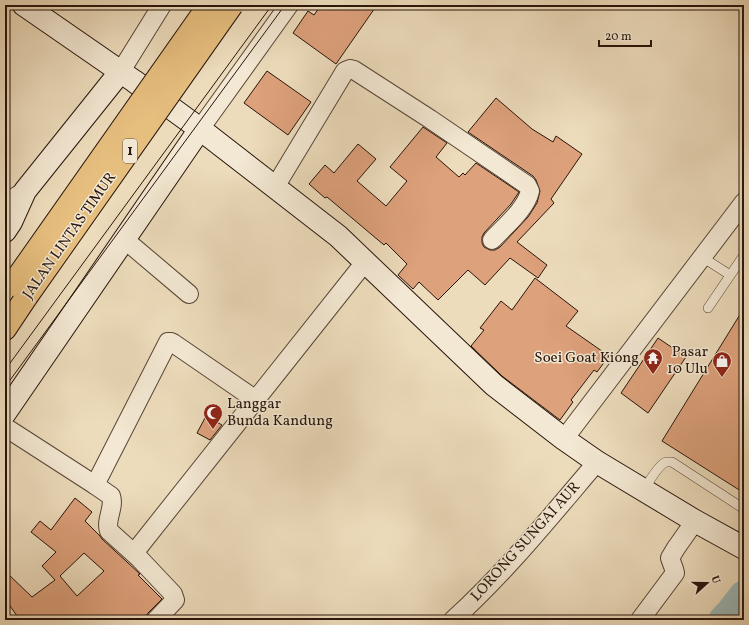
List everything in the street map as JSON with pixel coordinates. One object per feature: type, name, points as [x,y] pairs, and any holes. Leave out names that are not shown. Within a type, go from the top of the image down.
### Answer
[{"type":"highway","name":"JALAN LINTAS TIMUR","points":[[5,329],[15,292],[208,5]]},
{"type":"highway","name":"JALAN LINTAS TIMUR","points":[[15,292],[232,5]]},
{"type":"street","points":[[24,5],[200,128],[338,236],[494,385],[564,439],[597,462],[695,521],[744,548]]},
{"type":"street","points":[[6,218],[25,191],[120,71],[162,5]]},
{"type":"street","points":[[5,413],[200,128],[289,5]]},
{"type":"street","points":[[275,187],[346,71],[350,69],[354,70],[430,119],[527,185],[530,191],[525,204],[492,240]]},
{"type":"street","points":[[564,439],[744,202]]},
{"type":"street","points":[[124,239],[189,294]]},
{"type":"street","points":[[134,553],[365,262]]},
{"type":"street","points":[[95,485],[168,342],[173,343],[256,400]]},
{"type":"street","points":[[5,428],[111,496],[113,499],[108,525],[109,531],[134,553],[173,594],[174,600],[156,620]]},
{"type":"street","name":"LORONG SUNGAI AUR","points":[[453,620],[468,607],[522,550],[597,462]]},
{"type":"street","points":[[640,620],[674,573],[670,558],[695,521]]},
{"type":"lane","points":[[708,308],[744,255]]},
{"type":"lane","points":[[702,257],[730,275]]},
{"type":"lane","points":[[644,490],[663,464],[672,462],[744,509]]},
{"type":"building","points":[[321,5],[377,5],[336,64],[293,33],[308,11],[314,15]]},
{"type":"building","points":[[267,71],[311,102],[288,135],[244,103]]},
{"type":"building","points":[[496,98],[532,129],[553,142],[556,136],[582,154],[551,199],[554,203],[517,242],[547,265],[538,278],[510,258],[485,285],[468,270],[438,300],[419,282],[413,289],[398,275],[407,264],[386,243],[384,245],[327,197],[325,198],[309,184],[325,165],[334,173],[358,144],[376,159],[357,181],[386,206],[407,181],[390,167],[423,127],[447,143],[436,157],[459,177],[463,173],[465,175],[476,163],[519,192],[511,204],[482,237],[484,247],[490,250],[495,250],[500,247],[528,217],[537,203],[540,191],[533,176],[468,132]]},
{"type":"building","points":[[535,278],[578,311],[566,326],[609,356],[597,372],[594,370],[571,400],[573,402],[560,420],[502,376],[471,346],[484,330],[480,328],[501,301],[512,310]]},
{"type":"building","name":"Pasar 10 Ulu","points":[[744,308],[744,493],[662,441]]},
{"type":"building","name":"Soei Goat Kiong","points":[[658,338],[686,357],[648,413],[621,393]]},
{"type":"building","name":"Langgar Bunda Kandung","points":[[206,416],[222,425],[210,440],[197,433]]},
{"type":"building","points":[[75,498],[92,512],[85,521],[140,574],[138,575],[162,599],[148,613],[144,620],[20,620],[5,599],[5,571],[32,597],[55,580],[42,566],[56,552],[31,532],[40,521],[51,530]],"holes":[[[84,553],[104,571],[77,596],[60,576]]]},
{"type":"waterway","points":[[724,620],[744,596]]},
{"type":"tram line","points":[[5,370],[272,5]]},
{"type":"tram line","points":[[5,387],[285,5]]},
{"type":"place","name":"Soei Goat Kiong","points":[[653,375]]},
{"type":"place","name":"Pasar 10 Ulu","points":[[722,378]]},
{"type":"place","name":"Langgar Bunda Kandung","points":[[213,430]]}]
